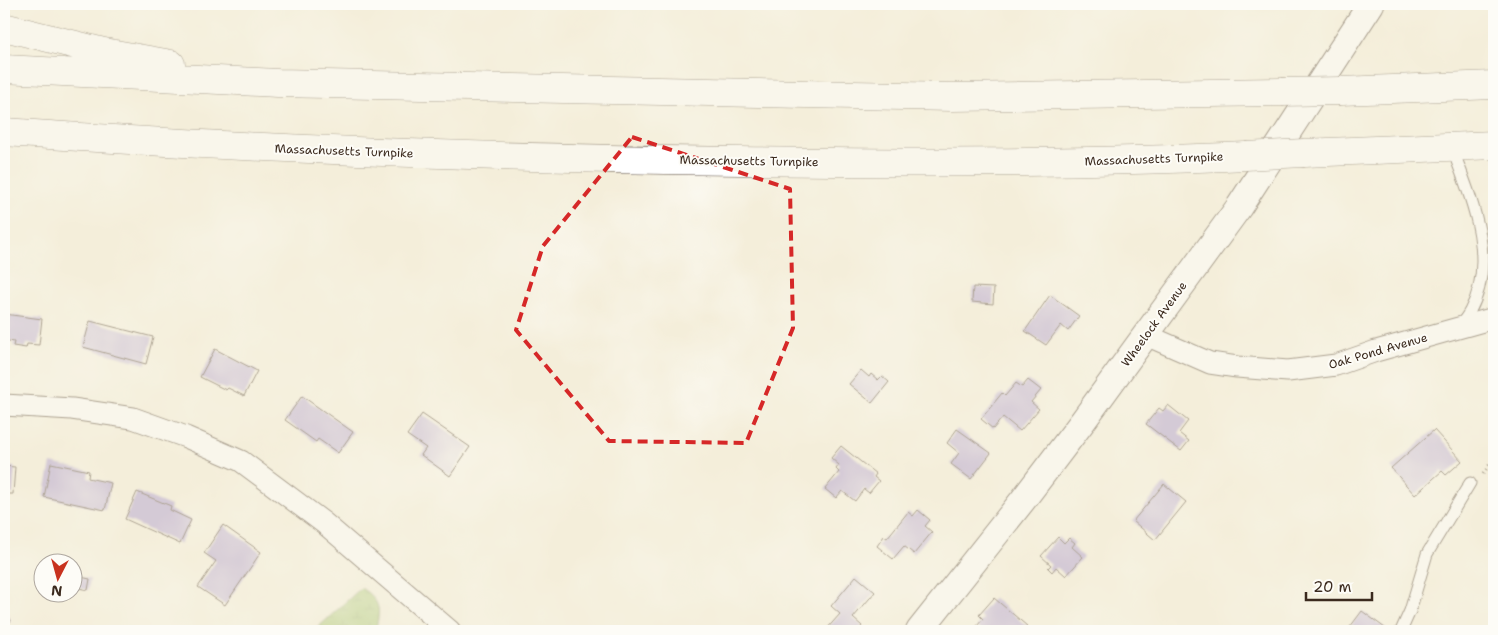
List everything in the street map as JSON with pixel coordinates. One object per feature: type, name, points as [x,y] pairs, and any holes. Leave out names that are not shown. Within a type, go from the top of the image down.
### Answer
[{"type":"highway","points":[[4,27],[104,52],[278,83]]},
{"type":"highway","points":[[4,69],[278,83],[952,98],[1341,91],[1494,85]]},
{"type":"highway","name":"Massachusetts Turnpike","points":[[4,132],[268,148],[592,159],[829,162],[1147,161],[1494,145]]},
{"type":"highway","points":[[4,139],[110,139]]},
{"type":"street","name":"Wheelock Avenue","points":[[919,631],[1023,500],[1240,207],[1371,4]]},
{"type":"street","name":"Oak Pond Avenue","points":[[1146,335],[1210,363],[1288,371],[1336,366],[1376,351],[1494,318]]},
{"type":"street","points":[[4,405],[72,409],[133,418],[241,461],[324,524],[450,631]]},
{"type":"lane","points":[[1451,146],[1472,199],[1481,240],[1482,268],[1478,290],[1470,311],[1458,328]]},
{"type":"lane","points":[[1401,631],[1410,610],[1427,554],[1470,483]]},
{"type":"highlighted area","points":[[632,137],[790,189],[793,328],[746,443],[609,441],[516,330],[543,246]]},
{"type":"green space","points":[[361,588],[372,597],[378,606],[375,631],[314,631]]},
{"type":"building","points":[[973,287],[994,288],[993,304],[972,302]]},
{"type":"building","points":[[1050,295],[1079,316],[1068,331],[1061,325],[1046,345],[1025,331]]},
{"type":"building","points":[[4,314],[42,319],[39,345],[27,344],[26,348],[13,346],[14,342],[4,340]]},
{"type":"building","points":[[90,321],[153,337],[146,364],[83,347]]},
{"type":"building","points":[[215,349],[257,371],[244,396],[228,388],[226,390],[200,377]]},
{"type":"building","points":[[861,370],[869,377],[871,374],[878,380],[882,376],[889,382],[872,403],[849,384]]},
{"type":"building","points":[[1028,380],[1041,390],[1031,402],[1039,409],[1020,431],[1003,417],[993,429],[981,419],[1002,393],[1005,396],[1016,383],[1022,387]]},
{"type":"building","points":[[302,396],[353,432],[338,453],[318,439],[316,442],[285,420]]},
{"type":"building","points":[[1168,405],[1188,421],[1179,433],[1189,441],[1181,451],[1146,424],[1159,408],[1163,411]]},
{"type":"building","points":[[422,414],[470,447],[450,476],[421,455],[426,448],[407,435]]},
{"type":"building","points":[[957,429],[991,453],[971,479],[951,464],[959,453],[947,443]]},
{"type":"building","points":[[1434,430],[1462,461],[1446,475],[1442,471],[1415,495],[1391,468]]},
{"type":"building","points":[[841,446],[876,474],[874,477],[879,481],[869,493],[864,489],[855,501],[842,491],[836,498],[825,489],[839,472],[836,469],[839,465],[831,458]]},
{"type":"building","points":[[51,463],[89,471],[88,478],[111,483],[105,510],[44,497]]},
{"type":"building","points":[[4,466],[15,467],[13,494],[4,494]]},
{"type":"building","points":[[1164,484],[1186,502],[1155,540],[1133,521]]},
{"type":"building","points":[[137,492],[171,506],[170,510],[191,520],[180,544],[125,519]]},
{"type":"building","points":[[918,510],[930,520],[925,526],[932,532],[914,554],[904,546],[893,559],[877,546],[884,536],[887,538],[908,512],[913,516]]},
{"type":"building","points":[[223,525],[261,552],[225,605],[198,587],[216,561],[204,553]]},
{"type":"building","points":[[1058,537],[1064,543],[1069,538],[1075,543],[1072,547],[1083,557],[1066,576],[1056,567],[1052,572],[1048,568],[1051,565],[1041,556]]},
{"type":"building","points":[[856,576],[875,592],[853,618],[862,626],[858,631],[825,631],[840,614],[831,606]]},
{"type":"building","points":[[82,577],[90,579],[88,590],[82,589]]},
{"type":"building","points":[[994,598],[1027,626],[1023,631],[982,631],[977,626],[983,619],[979,615]]},
{"type":"building","points":[[4,606],[11,621],[4,624]]},
{"type":"building","points":[[1362,611],[1389,631],[1347,631]]}]
